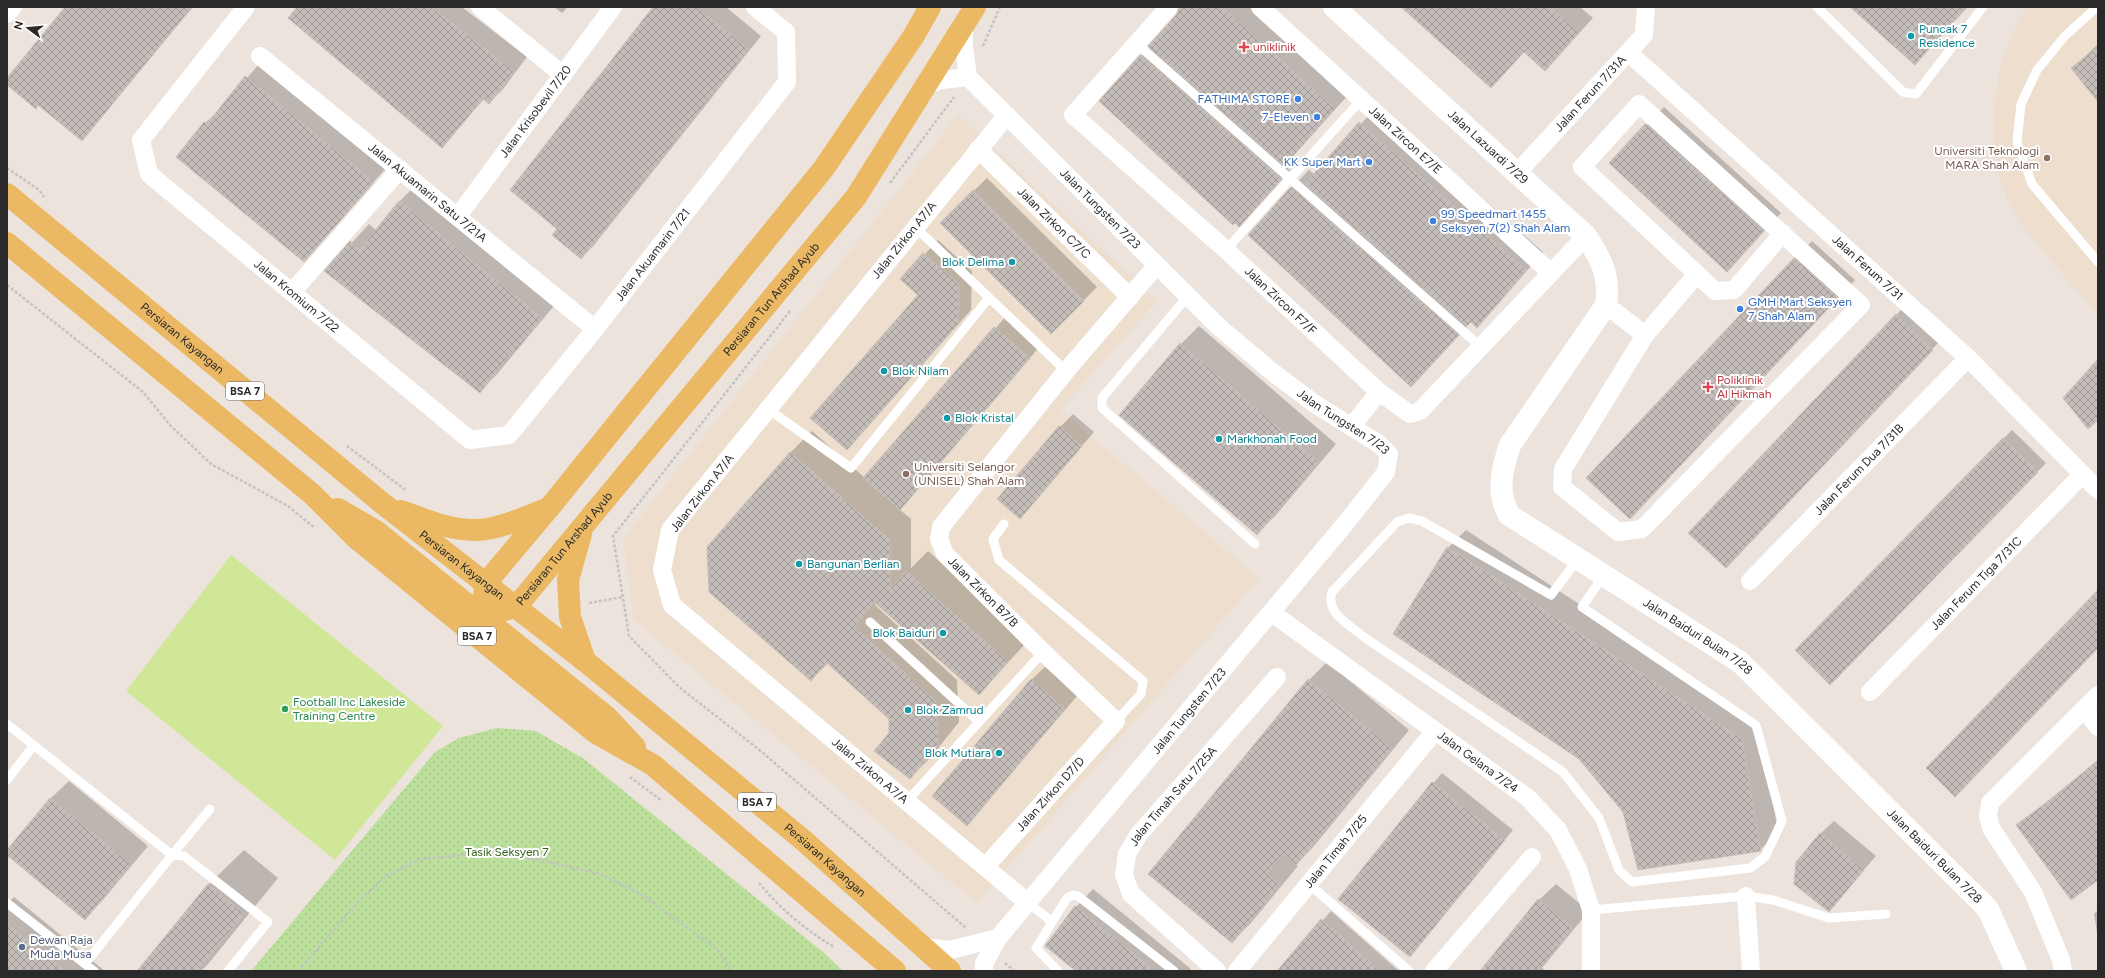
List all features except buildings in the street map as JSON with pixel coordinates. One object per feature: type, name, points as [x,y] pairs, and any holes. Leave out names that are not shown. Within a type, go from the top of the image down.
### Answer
[{"type":"main road","points":[[482,616],[485,584],[550,508],[824,168],[913,37],[930,7]]},
{"type":"main road","name":"Persiaran Tun Arshad Ayub","points":[[482,616],[516,607],[856,197],[976,7]]},
{"type":"main road","name":"Persiaran Kayangan","points":[[7,194],[382,503],[516,607],[803,840],[925,947],[950,971]]},
{"type":"main road","name":"BSA 7","points":[[7,243],[312,494],[356,538],[590,728],[653,765],[894,971]]},
{"type":"main road","points":[[312,494],[376,531],[606,717],[653,765]]},
{"type":"main road","points":[[382,503],[430,522],[450,527],[478,530],[506,523],[550,508]]},
{"type":"main road","points":[[583,527],[568,580],[570,617],[584,662]]},
{"type":"street","points":[[7,14],[13,7]]},
{"type":"street","name":"Jalan Kromium 7/22","points":[[246,7],[141,140],[150,174],[470,440]]},
{"type":"street","points":[[480,7],[563,75]]},
{"type":"street","name":"Jalan Krisobevil 7/20","points":[[458,216],[613,7]]},
{"type":"street","name":"Jalan Akuamarin 7/21","points":[[470,440],[509,435],[595,328],[787,82],[786,32],[755,7]]},
{"type":"street","name":"Jalan Zircon F7/F","points":[[1169,7],[1073,115],[1226,250],[1379,392],[1410,414],[1420,411],[1586,236]]},
{"type":"street","name":"Jalan Zircon E7/E","points":[[1260,7],[1551,273]]},
{"type":"street","name":"Jalan Lazuardi 7/29","points":[[1334,7],[1586,236],[1606,274],[1608,290],[1606,305]]},
{"type":"street","name":"Jalan Ferum 7/31A","points":[[1517,173],[1644,35],[1646,7]]},
{"type":"street","points":[[927,85],[942,80],[968,77],[964,46],[964,27]]},
{"type":"street","name":"Jalan Ferum 7/31","points":[[1629,53],[1968,358],[2098,490]]},
{"type":"street","name":"Jalan Akuamarin Satu 7/21A","points":[[260,56],[595,328]]},
{"type":"street","name":"Jalan Tungsten 7/23","points":[[968,77],[1219,327],[1271,371],[1315,404],[1379,444],[1388,454],[1386,472],[1272,613],[1027,902],[989,943]]},
{"type":"street","points":[[1697,274],[1645,335],[1563,469],[1562,487],[1618,532],[1642,529],[1862,306],[1783,233],[1639,104],[1582,167],[1697,274],[1715,291],[1734,290],[1783,233]]},
{"type":"street","name":"Jalan Zirkon A7/A","points":[[1006,115],[670,530],[662,570],[672,605],[1027,902]]},
{"type":"street","name":"Jalan Zirkon C7/C","points":[[978,149],[1130,297]]},
{"type":"street","points":[[292,292],[400,169]]},
{"type":"street","name":"Jalan Zirkon B7/B","points":[[1116,721],[1043,652],[945,554],[938,539],[941,528],[1066,371],[1157,265]]},
{"type":"street","points":[[1606,305],[1645,335]]},
{"type":"street","name":"Jalan Baiduri Bulan 7/28","points":[[1606,305],[1510,445],[1503,466],[1501,493],[1504,505],[1510,515],[1605,574],[1740,662],[1988,910],[2016,971]]},
{"type":"street","name":"Jalan Ferum Dua 7/31B","points":[[1750,581],[1968,358]]},
{"type":"street","points":[[1351,427],[1379,392]]},
{"type":"street","name":"Jalan Ferum Tiga 7/31C","points":[[1870,692],[2082,475]]},
{"type":"street","name":"Jalan Gelana 7/24","points":[[1272,613],[1528,798],[1558,830],[1578,869],[1591,910],[1591,971]]},
{"type":"street","name":"Jalan Timah Satu 7/25A","points":[[1217,971],[1131,894],[1124,875],[1127,854],[1139,834],[1277,677]]},
{"type":"street","points":[[2063,971],[2061,960],[2033,892],[1990,828],[1988,816],[1990,803],[2098,695]]},
{"type":"street","points":[[2084,709],[2098,727]]},
{"type":"street","name":"Jalan Zirkon D7/D","points":[[985,867],[1116,721]]},
{"type":"street","name":"Jalan Timah 7/25","points":[[1237,971],[1435,731]]},
{"type":"street","points":[[1434,971],[1532,857]]},
{"type":"street","points":[[1746,896],[1751,971]]},
{"type":"street","points":[[925,947],[950,950],[989,943],[984,964],[984,971]]},
{"type":"lane","points":[[1817,7],[1903,92],[1916,94],[1983,7]]},
{"type":"lane","points":[[2097,7],[2065,36],[2036,70],[2021,104],[2017,142],[2032,184],[2098,262]]},
{"type":"lane","points":[[1136,43],[1481,347]]},
{"type":"lane","points":[[1226,250],[1361,100]]},
{"type":"lane","points":[[915,227],[1066,371]]},
{"type":"lane","points":[[1188,296],[1102,398],[1102,408],[1255,544]]},
{"type":"lane","points":[[768,409],[851,468],[989,298]]},
{"type":"lane","points":[[1579,558],[1551,595],[1422,521],[1410,518],[1397,522],[1332,592],[1330,598],[1331,605],[1335,613],[1364,637],[1563,772],[1600,818],[1619,870],[1632,882],[1750,868],[1765,858],[1782,821],[1756,725],[1582,607],[1605,574]]},
{"type":"lane","points":[[1004,524],[993,539],[998,560],[1144,682],[1141,694],[1116,721]]},
{"type":"lane","points":[[870,622],[979,722]]},
{"type":"lane","points":[[907,802],[1043,652]]},
{"type":"lane","points":[[7,724],[172,855],[184,856],[268,922],[228,971]]},
{"type":"lane","points":[[7,780],[34,745]]},
{"type":"lane","points":[[85,964],[210,809]]},
{"type":"lane","points":[[1309,884],[1409,971]]},
{"type":"lane","points":[[1058,971],[1036,948],[1051,921],[1067,898],[1072,895],[1078,896],[1174,971]]},
{"type":"lane","points":[[1591,910],[1746,896],[1778,901],[1829,918],[1886,914]]},
{"type":"lane","points":[[1027,902],[1051,921]]},
{"type":"lane","points":[[7,903],[94,971]]},
{"type":"path","points":[[981,49],[1000,7]]},
{"type":"path","points":[[887,188],[968,77]]},
{"type":"path","points":[[7,168],[39,190],[48,202]]},
{"type":"path","points":[[794,306],[613,536],[628,636],[679,686],[762,752],[989,943],[1014,971]]},
{"type":"path","points":[[345,445],[409,492]]},
{"type":"path","points":[[570,607],[623,597]]},
{"type":"path","points":[[298,971],[358,902],[385,877],[420,860],[477,854],[540,860],[600,874],[639,893],[716,949],[732,971]]},
{"type":"shaded area","name":"Universiti Teknologi MARA Shah Alam","points":[[2027,7],[2098,7],[2098,315],[2027,232],[2009,203],[1999,175],[1994,141],[1994,110],[2001,62]]},
{"type":"shaded area","name":"Universiti Selangor (UNISEL) Shah Alam","points":[[958,115],[1157,301],[1060,410],[1259,578],[977,903],[634,620],[623,539]]},
{"type":"green space","name":"Football Inc Lakeside Training Centre","points":[[231,555],[443,726],[335,860],[126,691]]},
{"type":"green space","name":"Tasik Seksyen 7","points":[[497,728],[536,731],[584,759],[823,952],[843,971],[251,971],[435,752],[459,738]]},
{"type":"place","name":"Puncak 7 Residence","points":[[1911,36]]},
{"type":"place","name":"uniklinik","points":[[1244,47]]},
{"type":"place","name":"FATHIMA STORE","points":[[1298,99]]},
{"type":"place","name":"7-Eleven","points":[[1317,117]]},
{"type":"place","name":"Universiti Teknologi MARA Shah Alam","points":[[2047,158]]},
{"type":"place","name":"KK Super Mart","points":[[1369,162]]},
{"type":"place","name":"99 Speedmart 1455 Seksyen 7(2) Shah Alam","points":[[1433,221]]},
{"type":"place","name":"Blok Delima","points":[[1012,262]]},
{"type":"place","name":"GMH Mart Seksyen 7 Shah Alam","points":[[1740,309]]},
{"type":"place","name":"Blok Nilam","points":[[884,371]]},
{"type":"place","name":"Poliklinik Al Hikmah","points":[[1708,387]]},
{"type":"place","name":"Blok Kristal","points":[[947,418]]},
{"type":"place","name":"Markhonah Food","points":[[1219,439]]},
{"type":"place","name":"Universiti Selangor (UNISEL) Shah Alam","points":[[906,474]]},
{"type":"place","name":"Bangunan Berlian","points":[[799,564]]},
{"type":"place","name":"Blok Baiduri","points":[[943,633]]},
{"type":"place","name":"Football Inc Lakeside Training Centre","points":[[285,709]]},
{"type":"place","name":"Blok Zamrud","points":[[908,710]]},
{"type":"place","name":"Blok Mutiara","points":[[999,753]]},
{"type":"place","name":"Dewan Raja Muda Musa","points":[[22,947]]}]
